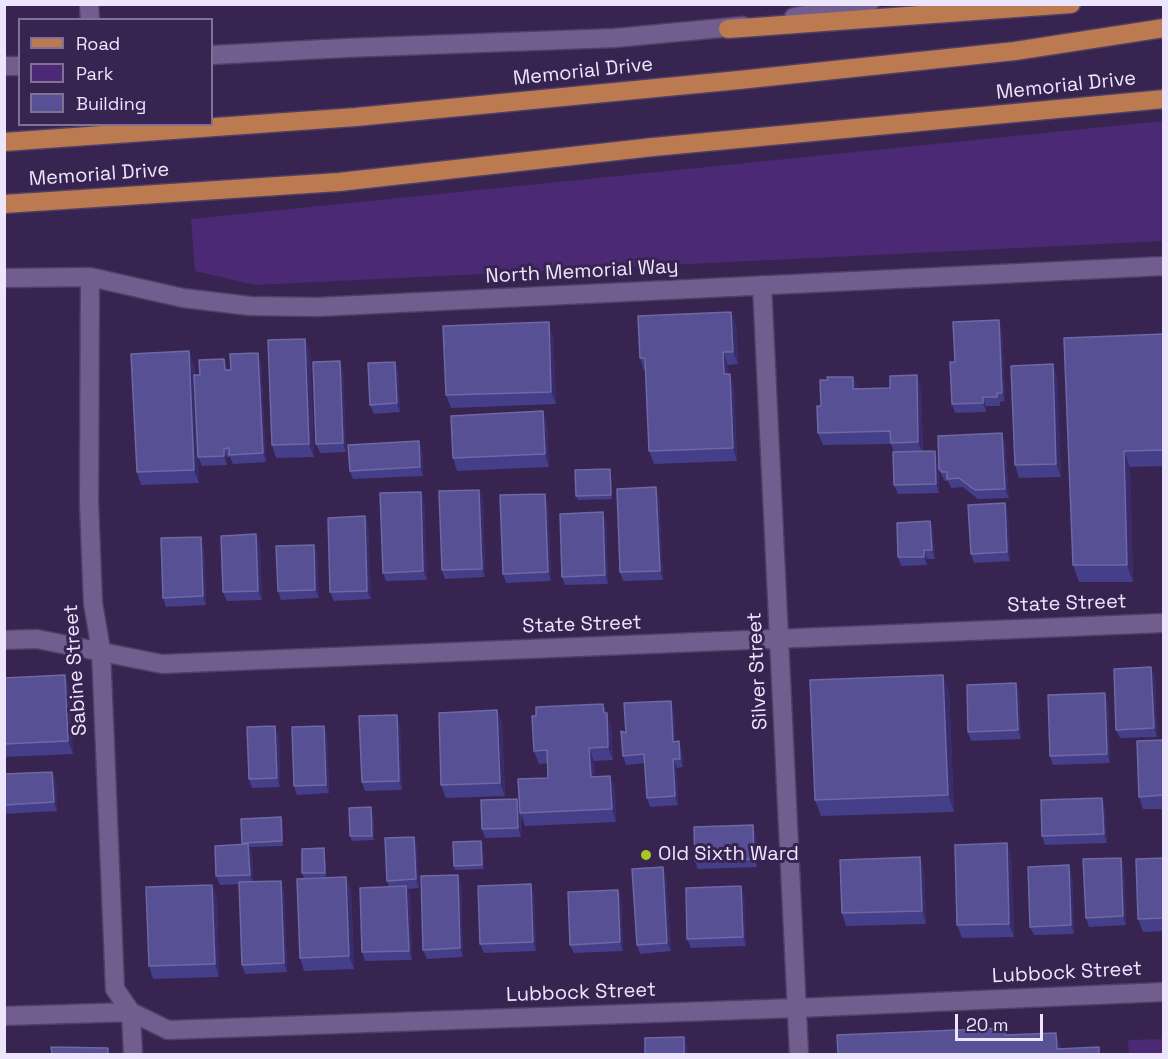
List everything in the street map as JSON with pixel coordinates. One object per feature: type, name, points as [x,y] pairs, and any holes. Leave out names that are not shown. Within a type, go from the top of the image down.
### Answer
[{"type":"main road","points":[[728,29],[1071,4]]},
{"type":"main road","name":"Memorial Drive","points":[[4,142],[356,117],[739,80],[1015,51],[1164,28]]},
{"type":"main road","name":"Memorial Drive","points":[[4,204],[339,182],[653,147],[1164,99]]},
{"type":"street","points":[[213,55],[615,39],[728,29],[868,4]]},
{"type":"street","name":"North Memorial Way","points":[[4,278],[90,277],[183,298],[250,306],[317,307],[1164,266]]},
{"type":"street","name":"Sabine Street","points":[[90,277],[89,503],[93,603],[100,650],[115,989],[131,1012]]},
{"type":"street","name":"Silver Street","points":[[762,285],[799,1054]]},
{"type":"street","name":"State Street","points":[[4,640],[37,639],[162,664],[1164,623]]},
{"type":"street","name":"Lubbock Street","points":[[4,1016],[131,1012],[168,1030],[797,1008],[1164,992]]},
{"type":"street","points":[[131,1012],[133,1054]]},
{"type":"green space","points":[[1163,121],[1163,241],[255,285],[195,271],[191,219]]},
{"type":"green space","points":[[1163,1039],[1163,1054],[1129,1054],[1128,1040]]},
{"type":"building","points":[[731,312],[733,352],[723,352],[724,374],[730,374],[733,448],[649,451],[645,358],[640,358],[638,316]]},
{"type":"building","points":[[999,320],[1002,393],[997,393],[997,397],[983,397],[983,403],[952,404],[950,362],[955,362],[953,322]]},
{"type":"building","points":[[549,322],[551,392],[446,395],[443,326]]},
{"type":"building","points":[[1164,334],[1164,450],[1124,451],[1127,565],[1073,565],[1064,338]]},
{"type":"building","points":[[305,339],[309,444],[272,445],[268,340]]},
{"type":"building","points":[[189,351],[194,470],[137,472],[131,354]]},
{"type":"building","points":[[258,353],[263,453],[229,455],[229,448],[224,449],[224,456],[198,457],[194,375],[200,375],[199,360],[224,359],[225,370],[231,370],[230,354]]},
{"type":"building","points":[[340,361],[343,443],[316,444],[313,362]]},
{"type":"building","points":[[395,362],[397,403],[370,405],[368,363]]},
{"type":"building","points":[[1053,364],[1056,464],[1015,465],[1011,366]]},
{"type":"building","points":[[917,375],[918,442],[891,443],[890,431],[818,433],[817,406],[821,406],[820,380],[828,380],[827,377],[853,377],[853,389],[890,388],[890,376]]},
{"type":"building","points":[[543,411],[545,454],[453,458],[451,416]]},
{"type":"building","points":[[1002,433],[1005,489],[975,490],[959,478],[947,479],[947,472],[939,469],[938,436]]},
{"type":"building","points":[[419,441],[420,467],[350,471],[348,445]]},
{"type":"building","points":[[935,451],[936,484],[894,485],[893,452]]},
{"type":"building","points":[[610,469],[611,495],[576,496],[575,470]]},
{"type":"building","points":[[656,487],[660,571],[620,572],[617,489]]},
{"type":"building","points":[[479,490],[482,569],[442,570],[439,491]]},
{"type":"building","points":[[421,492],[423,571],[383,573],[380,493]]},
{"type":"building","points":[[545,494],[548,572],[503,574],[500,495]]},
{"type":"building","points":[[1005,503],[1007,552],[971,554],[968,505]]},
{"type":"building","points":[[603,512],[605,575],[562,577],[560,514]]},
{"type":"building","points":[[365,516],[367,591],[330,592],[328,518]]},
{"type":"building","points":[[930,521],[932,550],[924,550],[924,557],[898,557],[897,523]]},
{"type":"building","points":[[256,534],[258,591],[223,592],[221,536]]},
{"type":"building","points":[[201,537],[203,596],[163,598],[161,538]]},
{"type":"building","points":[[314,545],[315,590],[278,591],[276,546]]},
{"type":"building","points":[[1151,667],[1154,728],[1116,730],[1114,669]]},
{"type":"building","points":[[65,675],[68,741],[4,744],[4,678]]},
{"type":"building","points":[[943,675],[948,795],[815,800],[810,680]]},
{"type":"building","points":[[1016,683],[1018,730],[968,732],[967,685]]},
{"type":"building","points":[[1105,693],[1107,754],[1050,756],[1048,695]]},
{"type":"building","points":[[671,701],[673,742],[679,741],[680,759],[673,759],[675,796],[647,798],[644,754],[623,756],[621,731],[626,733],[624,703]]},
{"type":"building","points":[[603,704],[604,713],[607,713],[608,747],[589,748],[591,777],[610,776],[612,809],[520,813],[518,779],[548,778],[547,750],[534,751],[532,716],[536,716],[536,707]]},
{"type":"building","points":[[497,710],[500,783],[441,785],[439,713]]},
{"type":"building","points":[[397,715],[399,781],[362,782],[359,716]]},
{"type":"building","points":[[275,726],[277,778],[249,779],[247,727]]},
{"type":"building","points":[[324,726],[326,785],[294,786],[292,727]]},
{"type":"building","points":[[1164,740],[1164,795],[1139,797],[1137,741]]},
{"type":"building","points":[[52,772],[54,802],[4,805],[4,774]]},
{"type":"building","points":[[1102,798],[1104,834],[1042,836],[1041,800]]},
{"type":"building","points":[[517,799],[518,828],[482,829],[481,800]]},
{"type":"building","points":[[371,807],[372,836],[350,836],[349,808]]},
{"type":"building","points":[[281,817],[282,841],[242,843],[241,819]]},
{"type":"building","points":[[753,825],[754,859],[695,861],[694,827]]},
{"type":"building","points":[[414,837],[416,879],[387,881],[385,838]]},
{"type":"building","points":[[481,841],[482,865],[454,866],[453,842]]},
{"type":"building","points":[[1007,843],[1009,924],[957,925],[955,845]]},
{"type":"building","points":[[248,844],[250,875],[216,876],[215,846]]},
{"type":"building","points":[[324,848],[325,873],[302,873],[302,849]]},
{"type":"building","points":[[920,857],[922,911],[842,913],[840,860]]},
{"type":"building","points":[[1121,858],[1123,916],[1086,918],[1083,859]]},
{"type":"building","points":[[1164,858],[1164,918],[1138,919],[1136,859]]},
{"type":"building","points":[[1069,865],[1071,925],[1030,927],[1028,867]]},
{"type":"building","points":[[663,867],[667,943],[637,945],[632,869]]},
{"type":"building","points":[[458,875],[460,948],[423,950],[421,876]]},
{"type":"building","points":[[346,877],[349,956],[300,958],[297,879]]},
{"type":"building","points":[[281,881],[284,963],[242,965],[239,882]]},
{"type":"building","points":[[531,884],[533,942],[480,944],[478,886]]},
{"type":"building","points":[[212,885],[215,964],[149,966],[146,887]]},
{"type":"building","points":[[406,886],[409,951],[362,952],[360,888]]},
{"type":"building","points":[[741,886],[743,937],[687,939],[686,888]]},
{"type":"building","points":[[618,890],[620,942],[570,945],[568,892]]},
{"type":"building","points":[[1005,1028],[1005,1035],[1056,1033],[1057,1049],[1099,1047],[1099,1054],[838,1054],[837,1035]]},
{"type":"building","points":[[684,1037],[684,1054],[645,1054],[645,1038]]},
{"type":"building","points":[[51,1047],[108,1048],[108,1054],[52,1054]]},
{"type":"place","name":"Old Sixth Ward","points":[[646,855]]}]
